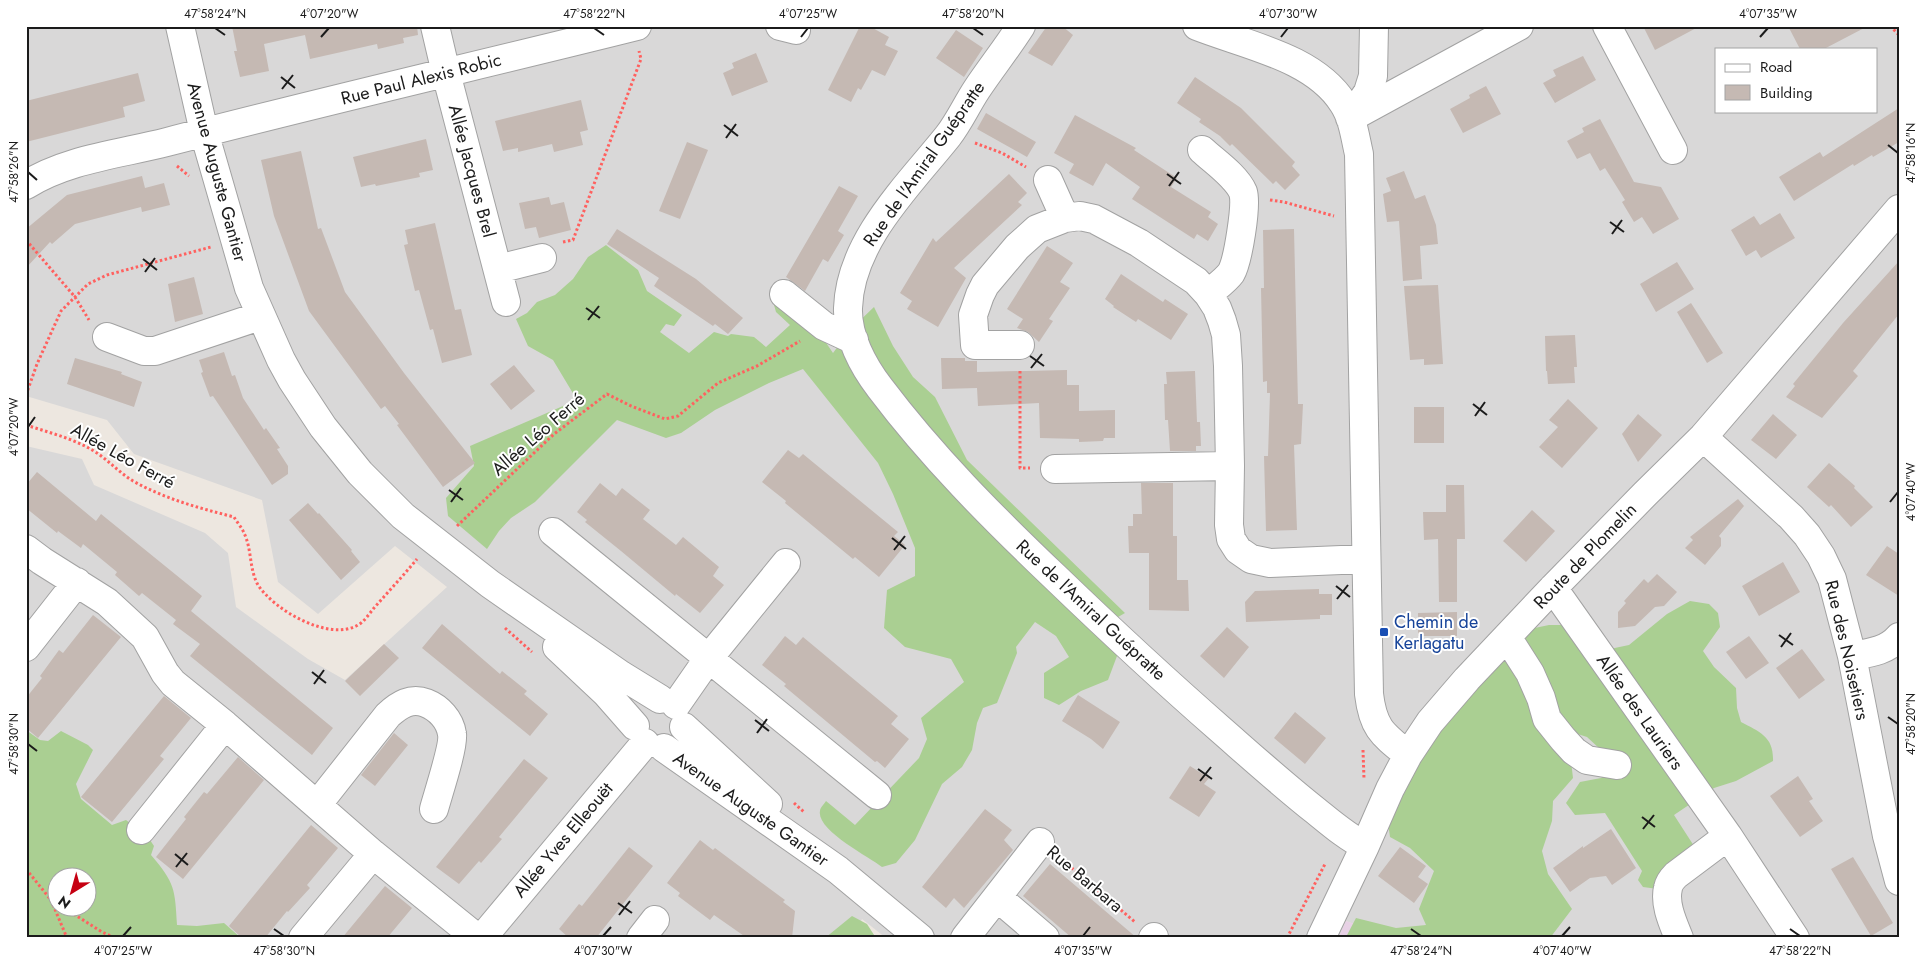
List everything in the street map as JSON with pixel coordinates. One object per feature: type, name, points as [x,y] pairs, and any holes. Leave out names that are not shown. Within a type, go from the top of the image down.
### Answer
[{"type":"street","name":"Avenue Auguste Gantier","points":[[180,26],[204,132],[249,288],[260,316],[292,380],[323,428],[379,493],[403,516],[445,534],[490,584],[606,693],[648,739],[838,870]]},
{"type":"street","name":"Allée Jacques Brel","points":[[436,26],[446,73],[506,302]]},
{"type":"street","name":"Rue de l'Amiral Guépratte","points":[[1020,26],[950,133],[902,190],[864,247],[849,291],[848,310],[849,324],[863,362],[879,387],[931,450],[972,496],[1006,530],[1198,710],[1290,790],[1348,836],[1365,846]]},
{"type":"street","points":[[1197,26],[1311,71],[1343,103],[1350,118],[1359,154],[1368,676],[1372,713],[1383,733],[1408,755]]},
{"type":"street","points":[[1350,118],[1368,92],[1373,76],[1374,26]]},
{"type":"street","points":[[1350,118],[1519,26]]},
{"type":"street","points":[[1607,26],[1673,150]]},
{"type":"street","name":"Rue Paul Alexis Robic","points":[[26,185],[48,172],[635,27]]},
{"type":"street","points":[[1202,150],[1236,181],[1243,194],[1244,208],[1235,265],[1226,279],[1208,294]]},
{"type":"street","points":[[1048,180],[1065,218]]},
{"type":"street","name":"Route de Plomelin","points":[[1321,938],[1390,789],[1408,755],[1430,722],[1553,588],[1703,437],[1899,209]]},
{"type":"street","points":[[1020,345],[975,345],[973,315],[985,286],[1029,235],[1046,224],[1080,216],[1094,219],[1139,243],[1196,281],[1217,308],[1226,335],[1230,466],[1228,525],[1230,539],[1238,550],[1251,559],[1270,562],[1365,559]]},
{"type":"street","points":[[498,269],[542,258]]},
{"type":"street","points":[[784,294],[824,326],[854,340]]},
{"type":"street","points":[[106,337],[144,351],[155,351],[260,316]]},
{"type":"street","name":"Rue des Noisetiers","points":[[1703,437],[1791,517],[1807,535],[1821,556],[1832,579],[1852,656],[1887,836],[1899,881]]},
{"type":"street","points":[[1055,469],[1230,466]]},
{"type":"street","points":[[553,532],[877,796]]},
{"type":"street","points":[[26,549],[106,602],[135,627],[145,638],[173,683],[225,724],[373,854],[477,938]]},
{"type":"street","points":[[673,710],[653,700],[642,707],[635,719],[648,739],[678,741],[673,710],[708,659],[786,563]]},
{"type":"street","points":[[30,636],[77,582]]},
{"type":"street","name":"Avenue Auguste Gantier","points":[[490,584],[673,710],[838,870],[920,938]]},
{"type":"street","name":"Allée des Lauriers","points":[[1553,588],[1728,836],[1795,938]]},
{"type":"street","points":[[1507,637],[1530,673],[1548,720],[1563,739],[1586,760],[1617,765]]},
{"type":"street","points":[[1852,656],[1882,649],[1889,646],[1899,637]]},
{"type":"street","points":[[317,805],[388,715],[398,706],[416,701],[423,702],[439,710],[445,717],[452,734],[434,809]]},
{"type":"street","points":[[141,830],[225,724]]},
{"type":"street","name":"Allée Yves Elleouët","points":[[482,938],[648,739]]},
{"type":"street","points":[[1679,938],[1668,899],[1667,888],[1676,874],[1728,836]]},
{"type":"street","name":"Rue Barbara","points":[[965,938],[1040,842]]},
{"type":"street","points":[[303,938],[373,854]]},
{"type":"street","points":[[997,897],[1045,938]]},
{"type":"path","points":[[1890,26],[1899,35]]},
{"type":"path","points":[[542,258],[552,244],[573,240],[641,60],[635,27]]},
{"type":"path","points":[[950,133],[1002,153],[1048,180]]},
{"type":"path","points":[[1244,208],[1244,211],[1248,213],[1257,204],[1269,200],[1284,202],[1325,215],[1338,217],[1359,215]]},
{"type":"path","points":[[26,240],[74,297],[92,326],[106,337]]},
{"type":"path","points":[[26,395],[37,364],[61,311],[88,284],[107,275],[212,247]]},
{"type":"path","name":"Allée Léo Ferré","points":[[26,425],[77,443],[97,453],[116,470],[134,482],[188,505],[234,517],[245,534],[254,574],[265,594],[299,619],[317,626],[339,629],[359,625],[445,534],[554,434],[607,394],[631,406],[665,419],[678,416],[718,383],[757,366],[824,326]]},
{"type":"path","points":[[1020,345],[1020,468],[1055,469]]},
{"type":"path","points":[[445,534],[463,534]]},
{"type":"path","name":"Rue Barbara","points":[[1040,842],[1153,937]]},
{"type":"path","points":[[26,869],[48,896]]},
{"type":"path","points":[[58,916],[67,938]]},
{"type":"path","points":[[77,916],[115,938]]},
{"type":"shaded area","points":[[26,26],[1899,26],[1899,938],[1391,938],[1346,921],[1338,938],[886,938],[862,919],[853,938],[177,938],[26,785],[26,446],[82,459],[94,485],[205,533],[228,553],[236,607],[308,659],[345,680],[447,587],[395,546],[318,614],[278,582],[262,500],[134,454],[107,420],[26,396]]},
{"type":"shaded area","points":[[1346,921],[1390,936],[1391,938],[1338,938]]},
{"type":"green space","points":[[606,245],[638,270],[647,291],[682,315],[674,326],[666,324],[660,332],[689,353],[714,332],[728,336],[731,334],[754,337],[766,347],[790,325],[776,312],[774,305],[791,285],[812,298],[812,322],[833,353],[850,330],[874,307],[893,346],[913,377],[935,397],[967,460],[1125,613],[1099,628],[1120,648],[1108,680],[1081,691],[1059,705],[1044,698],[1044,673],[1069,657],[1056,636],[1035,622],[1016,647],[1017,653],[997,703],[983,708],[977,723],[972,750],[962,767],[942,784],[915,840],[896,863],[882,867],[834,834],[821,818],[821,807],[826,801],[855,825],[919,758],[927,739],[921,718],[964,682],[951,659],[905,647],[884,628],[887,590],[915,576],[915,548],[878,463],[803,369],[769,383],[715,410],[681,433],[666,438],[617,420],[535,502],[511,518],[499,531],[487,549],[448,516],[446,498],[474,466],[470,446],[577,400],[553,360],[528,346],[516,319],[527,313],[537,302],[555,295],[573,279],[588,257]]},
{"type":"green space","points":[[1690,601],[1709,604],[1718,613],[1720,627],[1703,651],[1714,667],[1736,688],[1737,708],[1741,722],[1765,736],[1771,746],[1773,761],[1736,781],[1714,788],[1674,815],[1694,846],[1658,889],[1643,887],[1638,880],[1642,871],[1605,813],[1575,815],[1566,803],[1580,782],[1601,778],[1627,759],[1600,749],[1587,737],[1562,729],[1570,753],[1573,778],[1553,801],[1552,821],[1542,851],[1548,874],[1572,909],[1550,938],[1346,937],[1356,918],[1396,928],[1426,925],[1419,909],[1434,871],[1410,848],[1390,837],[1388,823],[1412,771],[1450,716],[1521,631],[1549,625],[1570,625],[1610,649],[1629,645],[1667,614]]},
{"type":"green space","points":[[26,730],[40,740],[48,741],[61,731],[88,745],[93,750],[76,784],[81,799],[112,825],[126,820],[148,837],[154,846],[151,855],[165,873],[172,887],[177,925],[197,926],[224,923],[241,938],[26,938]]},
{"type":"green space","points":[[852,916],[867,924],[876,938],[825,938]]},
{"type":"building","points":[[232,26],[417,26],[418,35],[403,38],[404,43],[378,49],[377,44],[310,59],[305,35],[264,44],[269,71],[240,77],[234,51],[237,51]]},
{"type":"building","points":[[860,26],[869,26],[889,37],[885,45],[898,51],[885,76],[872,70],[861,90],[858,88],[851,102],[828,90]]},
{"type":"building","points":[[1047,26],[1062,26],[1073,35],[1052,66],[1028,53]]},
{"type":"building","points":[[1643,26],[1700,26],[1655,50]]},
{"type":"building","points":[[1788,26],[1868,26],[1826,48],[1799,48]]},
{"type":"building","points":[[956,30],[983,48],[964,77],[936,58]]},
{"type":"building","points":[[756,53],[768,82],[732,96],[723,73],[734,68],[732,63]]},
{"type":"building","points":[[1583,56],[1596,80],[1555,103],[1543,83],[1556,76],[1553,70]]},
{"type":"building","points":[[138,73],[145,101],[123,107],[125,117],[26,142],[26,101]]},
{"type":"building","points":[[1195,77],[1241,108],[1295,162],[1292,166],[1300,175],[1285,190],[1276,181],[1273,184],[1232,144],[1230,146],[1220,136],[1199,122],[1201,119],[1177,103]]},
{"type":"building","points":[[1486,86],[1501,114],[1463,133],[1450,109],[1470,98],[1469,95]]},
{"type":"building","points":[[581,100],[588,130],[580,132],[583,145],[554,152],[552,144],[518,152],[518,148],[503,151],[495,121]]},
{"type":"building","points":[[1899,108],[1899,142],[1873,157],[1872,155],[1854,166],[1853,164],[1794,201],[1779,177],[1820,152],[1823,157]]},
{"type":"building","points":[[986,113],[1036,142],[1027,157],[977,129]]},
{"type":"building","points":[[1075,115],[1136,148],[1134,150],[1177,178],[1171,187],[1211,212],[1208,217],[1218,224],[1208,241],[1197,234],[1194,239],[1132,199],[1140,187],[1106,163],[1093,186],[1069,173],[1074,164],[1054,153]]},
{"type":"building","points":[[1600,119],[1634,182],[1661,187],[1679,219],[1653,234],[1642,217],[1634,222],[1622,202],[1625,200],[1605,168],[1600,171],[1590,153],[1577,159],[1567,141],[1584,132],[1582,128]]},
{"type":"building","points":[[426,139],[433,170],[419,173],[420,177],[376,186],[375,184],[361,187],[353,157]]},
{"type":"building","points":[[687,142],[708,150],[680,219],[659,211]]},
{"type":"building","points":[[301,151],[318,229],[321,228],[345,292],[404,373],[475,463],[443,487],[397,425],[399,424],[385,406],[381,409],[309,311],[274,216],[261,160]]},
{"type":"building","points":[[1404,171],[1415,199],[1425,195],[1436,225],[1438,244],[1420,246],[1422,279],[1403,281],[1399,221],[1387,222],[1383,194],[1391,191],[1386,178]]},
{"type":"building","points":[[1009,174],[1027,193],[1018,202],[1022,205],[954,268],[966,278],[938,327],[907,309],[912,301],[900,293],[933,238],[936,242]]},
{"type":"building","points":[[142,176],[145,188],[164,183],[170,205],[142,212],[141,207],[75,224],[52,244],[50,242],[26,268],[26,229],[67,195]]},
{"type":"building","points":[[839,186],[858,196],[838,231],[844,235],[828,262],[823,259],[805,291],[786,277]]},
{"type":"building","points":[[549,197],[551,205],[564,202],[571,230],[539,238],[536,227],[525,229],[519,203]]},
{"type":"building","points":[[1780,213],[1795,238],[1761,258],[1756,250],[1746,256],[1731,230],[1754,216],[1760,225]]},
{"type":"building","points":[[435,223],[455,310],[461,309],[472,355],[442,363],[433,329],[430,330],[419,290],[415,291],[404,245],[408,244],[405,230]]},
{"type":"building","points":[[617,229],[696,279],[743,318],[728,334],[654,286],[659,278],[607,244]]},
{"type":"building","points":[[1294,229],[1298,404],[1303,404],[1301,444],[1294,445],[1297,530],[1266,531],[1264,456],[1268,456],[1270,393],[1267,393],[1267,381],[1263,382],[1261,288],[1264,288],[1263,230]]},
{"type":"building","points":[[1047,246],[1073,263],[1060,282],[1070,288],[1049,319],[1053,321],[1039,342],[1028,332],[1017,328],[1023,319],[1007,309]]},
{"type":"building","points":[[1899,261],[1899,314],[1853,371],[1858,376],[1822,418],[1786,397],[1795,386],[1793,384],[1843,323]]},
{"type":"building","points":[[1677,262],[1694,289],[1656,312],[1640,284]]},
{"type":"building","points":[[1121,274],[1163,302],[1165,299],[1188,314],[1171,340],[1138,319],[1136,322],[1113,307],[1105,299]]},
{"type":"building","points":[[194,277],[203,314],[175,322],[168,284]]},
{"type":"building","points":[[1438,285],[1443,364],[1424,365],[1424,359],[1410,360],[1404,286]]},
{"type":"building","points":[[1691,303],[1723,353],[1707,363],[1677,312]]},
{"type":"building","points":[[1575,335],[1577,367],[1574,367],[1575,383],[1548,384],[1545,336]]},
{"type":"building","points":[[224,352],[232,376],[235,375],[243,398],[264,430],[266,428],[280,448],[277,449],[288,466],[288,474],[272,485],[213,396],[210,397],[201,373],[203,372],[199,360]]},
{"type":"building","points":[[75,358],[122,372],[121,374],[142,382],[134,407],[67,384]]},
{"type":"building","points":[[941,358],[965,358],[965,361],[977,361],[977,372],[1067,370],[1067,385],[1079,385],[1079,411],[1115,410],[1115,438],[1104,438],[1103,441],[1079,442],[1079,439],[1040,438],[1039,403],[978,406],[977,388],[942,389]]},
{"type":"building","points":[[514,365],[535,391],[511,410],[490,384]]},
{"type":"building","points":[[1195,371],[1197,422],[1200,422],[1201,446],[1196,446],[1196,451],[1170,451],[1168,420],[1165,420],[1164,384],[1167,384],[1166,372]]},
{"type":"building","points":[[1568,399],[1598,428],[1562,468],[1539,447],[1558,427],[1549,420]]},
{"type":"building","points":[[1414,407],[1444,407],[1444,443],[1414,443]]},
{"type":"building","points":[[1638,414],[1662,435],[1638,462],[1622,434]]},
{"type":"building","points":[[1773,414],[1797,435],[1776,459],[1751,440]]},
{"type":"building","points":[[788,450],[799,458],[803,454],[898,532],[894,536],[905,545],[879,577],[855,557],[853,559],[762,482]]},
{"type":"building","points":[[1829,463],[1855,486],[1854,488],[1873,507],[1851,527],[1831,505],[1829,507],[1807,487]]},
{"type":"building","points":[[37,472],[96,521],[101,514],[202,596],[191,611],[333,728],[312,755],[190,656],[200,644],[173,624],[176,620],[142,593],[139,596],[115,575],[117,572],[83,544],[81,548],[58,531],[57,533],[26,508],[26,485]]},
{"type":"building","points":[[600,483],[616,496],[622,488],[650,510],[643,519],[676,545],[683,537],[719,567],[713,576],[724,585],[700,613],[676,594],[675,596],[585,522],[587,520],[577,512]]},
{"type":"building","points":[[1141,483],[1173,483],[1173,536],[1177,536],[1177,580],[1188,580],[1189,611],[1149,610],[1149,553],[1129,553],[1128,526],[1133,526],[1133,514],[1142,514]]},
{"type":"building","points":[[1446,485],[1464,485],[1465,539],[1457,539],[1457,602],[1439,602],[1438,539],[1424,540],[1423,512],[1446,512]]},
{"type":"building","points":[[1738,499],[1744,506],[1719,536],[1721,538],[1721,546],[1705,565],[1685,548],[1693,540],[1690,537]]},
{"type":"building","points":[[308,503],[352,550],[360,562],[341,580],[289,520]]},
{"type":"building","points":[[1532,510],[1555,531],[1526,562],[1503,541]]},
{"type":"building","points":[[1887,546],[1899,554],[1899,596],[1866,575]]},
{"type":"building","points":[[1783,562],[1800,592],[1759,616],[1742,586]]},
{"type":"building","points":[[1657,574],[1677,592],[1664,606],[1655,607],[1635,626],[1618,628],[1618,612],[1626,603],[1624,601],[1644,579],[1648,583]]},
{"type":"building","points":[[1319,589],[1319,594],[1332,594],[1332,615],[1320,615],[1320,619],[1246,622],[1245,602],[1255,591]]},
{"type":"building","points":[[1457,612],[1457,636],[1418,636],[1418,613]]},
{"type":"building","points":[[93,615],[121,637],[38,738],[26,728],[26,698],[42,678],[40,676],[59,650],[63,653]]},
{"type":"building","points":[[442,624],[500,674],[502,671],[527,691],[524,694],[548,714],[530,736],[422,648]]},
{"type":"building","points":[[1227,627],[1249,647],[1224,678],[1200,656]]},
{"type":"building","points":[[785,636],[796,645],[803,637],[898,716],[891,724],[909,739],[885,768],[877,761],[875,762],[784,686],[786,684],[762,665]]},
{"type":"building","points":[[1749,636],[1769,663],[1746,679],[1726,652]]},
{"type":"building","points":[[384,644],[399,658],[360,696],[345,681]]},
{"type":"building","points":[[1802,649],[1825,680],[1799,699],[1776,668]]},
{"type":"building","points":[[1078,695],[1120,722],[1103,749],[1062,721]]},
{"type":"building","points":[[164,696],[191,718],[160,756],[164,759],[112,822],[81,797]]},
{"type":"building","points":[[1295,712],[1326,738],[1305,764],[1274,738]]},
{"type":"building","points":[[394,733],[408,745],[375,786],[361,775]]},
{"type":"building","points":[[238,757],[264,780],[183,879],[156,857],[186,819],[184,817],[204,792],[207,794]]},
{"type":"building","points":[[524,759],[548,778],[499,837],[502,839],[459,884],[436,867]]},
{"type":"building","points":[[1190,766],[1209,778],[1204,784],[1216,792],[1199,817],[1169,798]]},
{"type":"building","points":[[1798,776],[1813,799],[1809,801],[1823,821],[1800,837],[1770,796]]},
{"type":"building","points":[[985,809],[1012,830],[1004,840],[1013,850],[964,908],[954,898],[946,908],[922,887]]},
{"type":"building","points":[[311,825],[338,848],[307,885],[310,888],[287,911],[265,938],[242,938],[229,926]]},
{"type":"building","points":[[1611,829],[1636,868],[1612,885],[1606,876],[1590,878],[1570,892],[1553,868],[1583,846],[1583,848]]},
{"type":"building","points":[[700,840],[713,850],[715,848],[785,900],[783,902],[795,911],[792,938],[747,938],[714,915],[710,920],[678,896],[680,893],[667,883]]},
{"type":"building","points":[[629,847],[653,866],[596,938],[569,938],[559,929],[579,904],[582,906]]},
{"type":"building","points":[[1400,847],[1426,866],[1418,877],[1428,884],[1414,903],[1378,876]]},
{"type":"building","points":[[1853,857],[1893,923],[1871,936],[1831,869]]},
{"type":"building","points":[[1050,864],[1137,938],[1072,938],[1023,896]]},
{"type":"building","points":[[385,886],[412,908],[387,938],[342,938]]},
{"type":"place","name":"Chemin de Kerlagatu","points":[[1384,632]]}]
